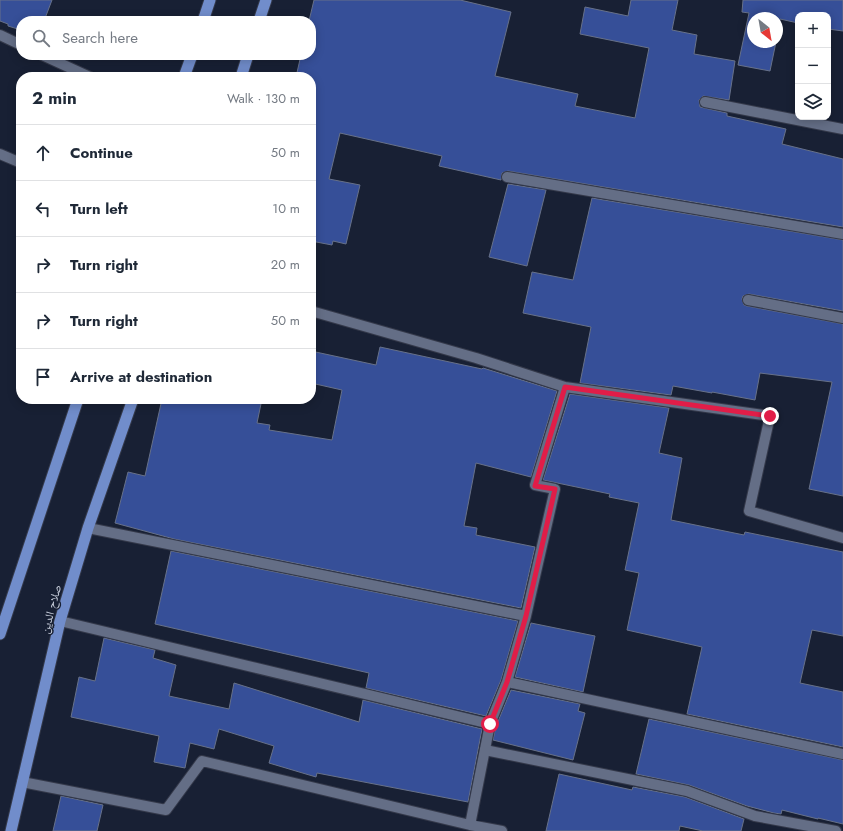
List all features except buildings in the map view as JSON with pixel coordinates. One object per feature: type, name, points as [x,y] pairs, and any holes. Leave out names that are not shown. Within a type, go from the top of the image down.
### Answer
[{"type":"highway","points":[[205,16],[210,0]]},
{"type":"highway","points":[[261,16],[266,0]]},
{"type":"highway","points":[[186,72],[190,60]]},
{"type":"highway","points":[[243,72],[246,60]]},
{"type":"highway","points":[[0,634],[3,613],[76,404]]},
{"type":"highway","name":"صلاح الدين","points":[[11,831],[60,621],[88,528],[131,404]]},
{"type":"street","points":[[0,35],[16,43]]},
{"type":"street","points":[[53,60],[79,72]]},
{"type":"street","points":[[705,102],[843,129]]},
{"type":"street","points":[[0,154],[16,161]]},
{"type":"street","points":[[507,177],[843,234]]},
{"type":"street","points":[[748,300],[843,318]]},
{"type":"street","points":[[316,313],[476,358],[565,387],[770,416],[749,511],[843,538]]},
{"type":"street","points":[[470,825],[490,724],[507,682],[526,616],[555,489],[535,486],[565,387]]},
{"type":"street","points":[[88,528],[526,616]]},
{"type":"street","points":[[60,621],[490,724]]},
{"type":"street","points":[[507,682],[843,754]]},
{"type":"street","points":[[485,750],[687,791],[755,816],[836,831]]},
{"type":"street","points":[[22,782],[166,810],[202,761],[470,825],[502,831]]},
{"type":"route","points":[[490,724],[507,682],[533,589],[555,489],[535,486],[565,387],[770,416]]}]
